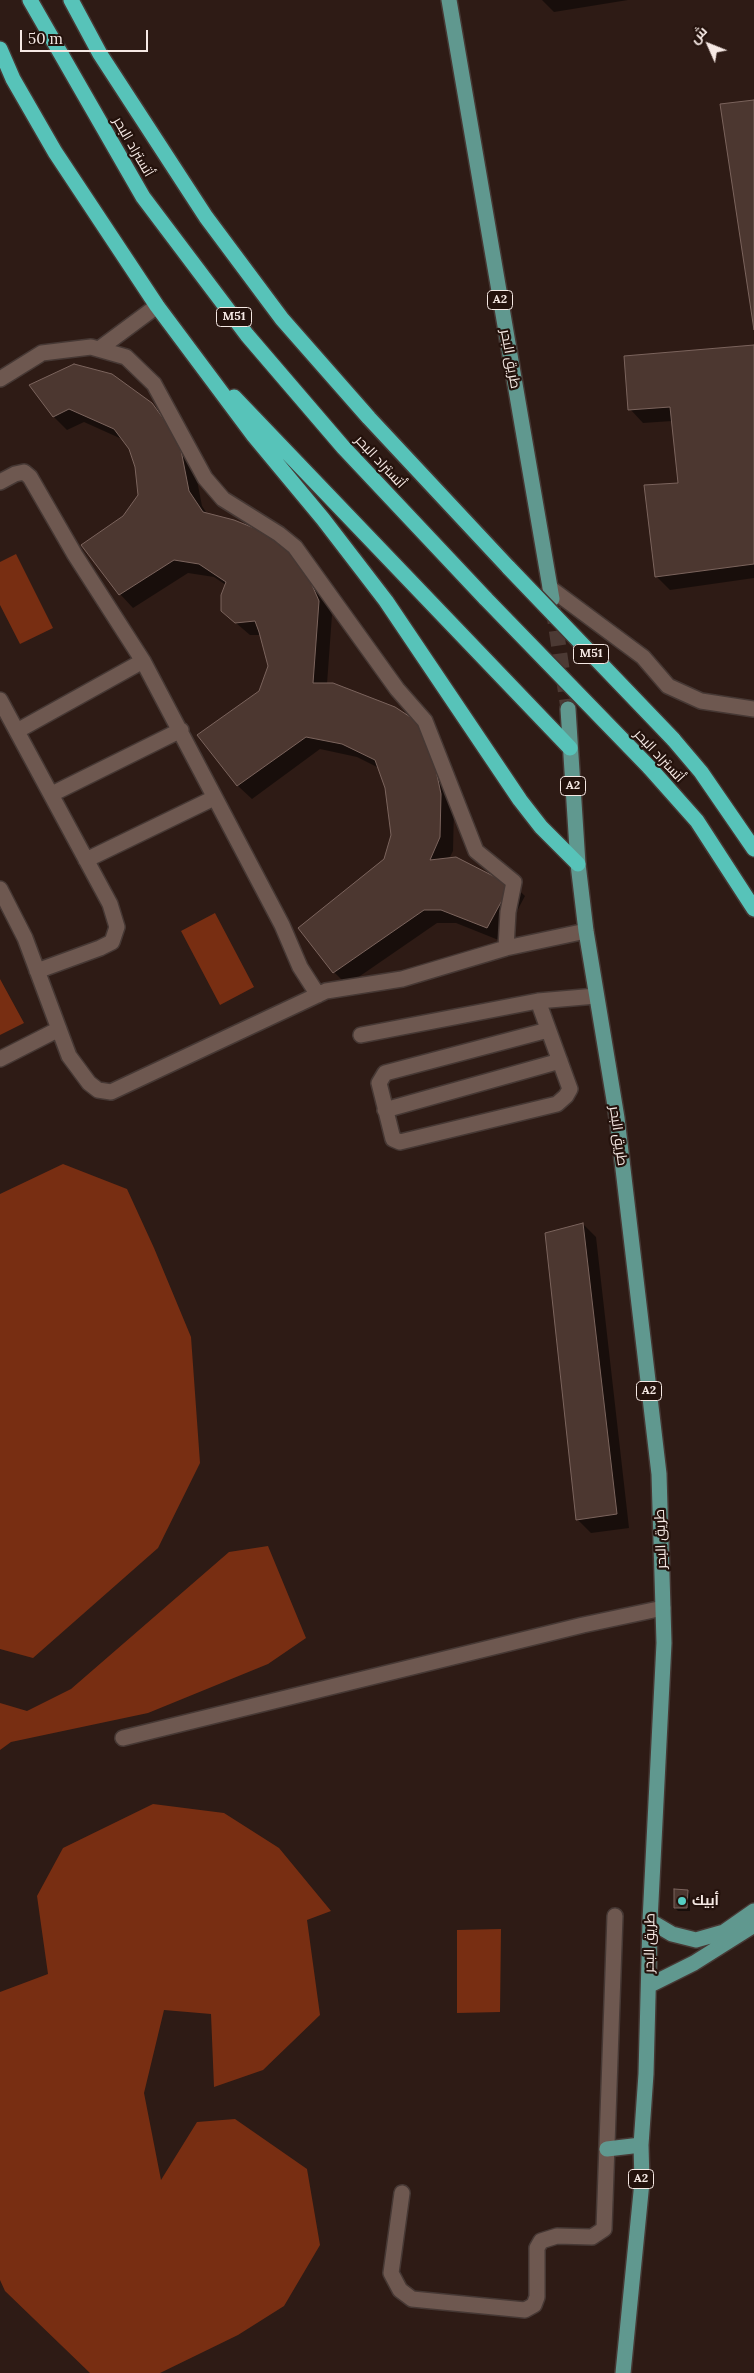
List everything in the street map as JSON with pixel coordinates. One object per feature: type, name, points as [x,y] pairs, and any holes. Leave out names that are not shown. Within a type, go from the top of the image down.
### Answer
[{"type":"highway","name":"أتستراد البحر","points":[[30,0],[143,197],[242,327],[343,447],[486,599],[649,767],[697,821],[754,909]]},
{"type":"highway","name":"أتستراد البحر","points":[[71,0],[100,54],[201,210],[282,320],[369,418],[673,740],[707,780],[754,849]]},
{"type":"highway","points":[[0,49],[13,79],[55,152],[188,349],[254,436],[323,519],[386,601],[520,800],[541,826],[578,864]]},
{"type":"highway","points":[[188,349],[570,748]]},
{"type":"main road","name":"طريق البحر","points":[[449,0],[551,594]]},
{"type":"main road","name":"طريق البحر","points":[[568,709],[578,864],[586,931],[617,1118],[659,1474],[664,1643],[650,1921],[650,1985],[641,2145],[642,2182],[623,2373]]},
{"type":"main road","points":[[650,1921],[672,1934],[696,1940],[724,1932],[754,1911]]},
{"type":"main road","points":[[650,1985],[694,1963],[754,1925]]},
{"type":"main road","points":[[607,2149],[641,2145]]},
{"type":"lane","points":[[99,349],[158,306]]},
{"type":"lane","points":[[0,379],[42,353],[91,347],[126,357],[154,384],[205,478],[222,499],[279,534],[295,547],[391,682],[425,721],[476,851],[514,882],[508,912],[506,948]]},
{"type":"lane","points":[[0,482],[15,474],[24,472],[30,477],[74,555],[143,661],[282,925],[300,968],[318,995]]},
{"type":"lane","points":[[551,594],[643,657],[668,686],[701,701],[754,709]]},
{"type":"lane","points":[[17,731],[143,661]]},
{"type":"lane","points":[[0,700],[110,904],[117,927],[112,942],[37,970]]},
{"type":"lane","points":[[52,794],[181,730]]},
{"type":"lane","points":[[86,860],[214,798]]},
{"type":"lane","points":[[0,889],[25,938],[69,1056],[76,1069],[98,1090],[111,1092],[326,991],[402,979],[506,948],[586,931]]},
{"type":"lane","points":[[362,1035],[538,1001],[596,996]]},
{"type":"lane","points":[[538,1001],[570,1089],[566,1096],[557,1104],[400,1142],[393,1139],[380,1083],[385,1073],[548,1030]]},
{"type":"lane","points":[[0,1059],[59,1029]]},
{"type":"lane","points":[[385,1110],[560,1061]]},
{"type":"lane","points":[[123,1738],[582,1625],[663,1608]]},
{"type":"lane","points":[[402,2193],[391,2273],[400,2290],[412,2299],[525,2310],[534,2305],[537,2297],[537,2248],[541,2241],[556,2236],[592,2237],[604,2229],[615,1916]]},
{"type":"shaded area","points":[[16,554],[53,628],[20,644],[0,605],[0,562]]},
{"type":"shaded area","points":[[215,913],[254,987],[220,1005],[181,931]]},
{"type":"shaded area","points":[[0,979],[24,1023],[0,1035]]},
{"type":"shaded area","points":[[63,1164],[127,1189],[191,1337],[200,1463],[158,1548],[33,1658],[0,1649],[0,1194]]},
{"type":"shaded area","points":[[268,1546],[306,1638],[268,1664],[148,1713],[11,1742],[0,1750],[0,1703],[27,1711],[71,1689],[229,1552]]},
{"type":"shaded area","points":[[153,1804],[224,1813],[279,1848],[331,1911],[307,1920],[320,2015],[263,2070],[214,2087],[211,2014],[164,2010],[144,2093],[161,2180],[197,2122],[235,2119],[307,2169],[320,2245],[284,2306],[238,2335],[160,2373],[90,2373],[5,2291],[0,2280],[0,1992],[48,1974],[37,1896],[63,1848]]},
{"type":"shaded area","points":[[501,1929],[500,2012],[457,2013],[457,1930]]},
{"type":"building","points":[[754,100],[754,330],[720,104]]},
{"type":"building","points":[[754,345],[754,564],[655,577],[644,485],[678,483],[670,407],[628,410],[624,356]]},
{"type":"building","points":[[74,364],[112,374],[152,403],[179,440],[189,491],[203,512],[234,520],[284,543],[303,564],[319,601],[313,683],[333,683],[395,707],[418,722],[433,756],[441,794],[440,837],[430,860],[456,857],[499,879],[512,882],[487,928],[441,910],[424,910],[333,973],[298,928],[384,859],[391,835],[385,788],[375,760],[342,744],[306,737],[237,786],[197,735],[259,691],[268,666],[259,632],[255,621],[235,623],[221,611],[221,595],[226,582],[199,564],[174,560],[119,595],[81,545],[123,516],[138,495],[135,467],[129,449],[114,429],[69,409],[53,417],[29,385]]},
{"type":"building","points":[[583,1223],[617,1514],[576,1520],[545,1233]]},
{"type":"building","points":[[674,1889],[688,1890],[687,1908],[674,1908]]},
{"type":"tunnel","points":[[553,608],[568,709]]},
{"type":"place","name":"أبيك","points":[[682,1901]]}]
